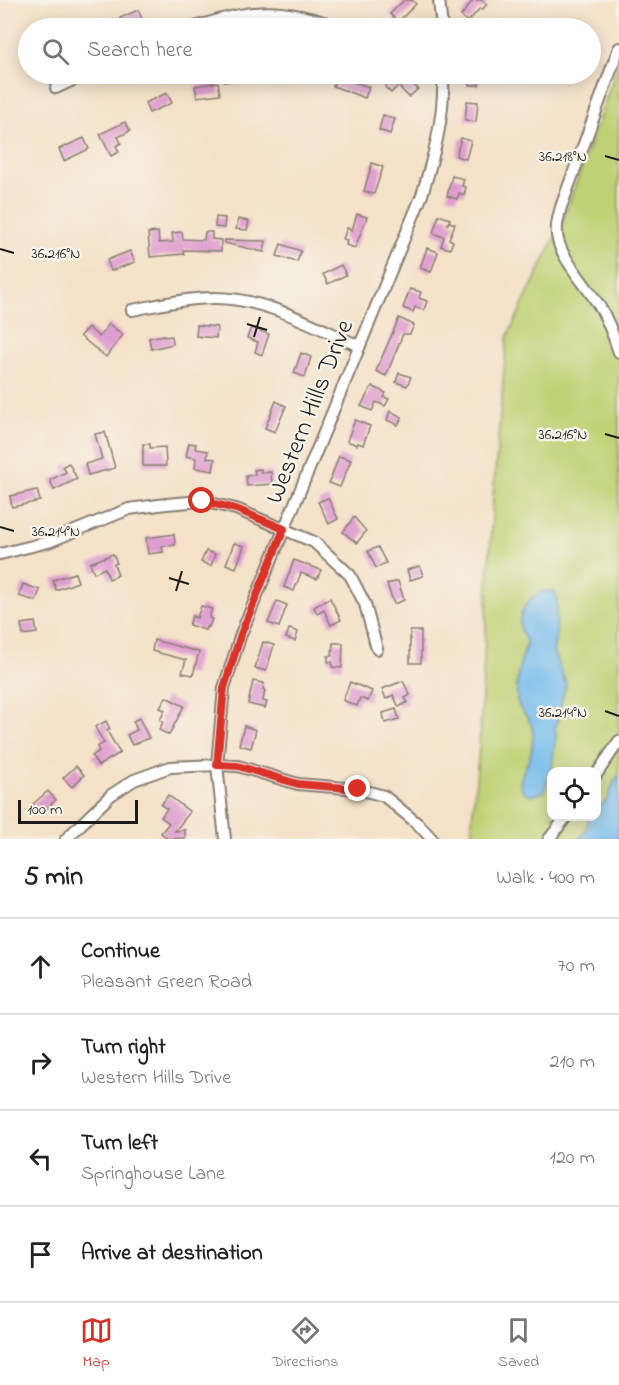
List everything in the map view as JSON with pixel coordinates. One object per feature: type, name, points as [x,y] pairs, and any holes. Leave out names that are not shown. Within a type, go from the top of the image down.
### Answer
[{"type":"street","points":[[439,0],[441,18]]},
{"type":"street","points":[[229,18],[248,13],[274,11],[306,18]]},
{"type":"street","points":[[619,48],[561,207],[557,237],[560,249],[600,306],[619,352]]},
{"type":"street","points":[[56,88],[65,84]]},
{"type":"street","name":"Western Hills Drive","points":[[225,839],[217,765],[224,688],[241,634],[422,195],[435,151],[444,101],[443,84]]},
{"type":"street","points":[[132,310],[194,300],[215,298],[235,300],[281,312],[359,346]]},
{"type":"street","points":[[0,554],[48,542],[129,509],[202,501],[225,506],[314,542],[350,575],[365,604],[377,649]]},
{"type":"street","points":[[601,769],[619,741]]},
{"type":"street","points":[[66,839],[111,795],[134,780],[170,767],[217,765],[238,766],[298,784],[358,789],[384,796],[418,824],[432,839]]},
{"type":"street","points":[[549,839],[563,821]]},
{"type":"green space","points":[[619,62],[619,839],[474,839],[472,821],[479,748],[493,497],[507,338],[563,220]]},
{"type":"water","points":[[544,591],[554,591],[557,597],[556,638],[553,651],[566,684],[555,728],[552,767],[547,767],[547,782],[544,791],[530,795],[524,792],[520,783],[530,756],[533,734],[531,723],[519,707],[517,689],[518,673],[526,648],[520,618],[528,602]]},
{"type":"water","points":[[619,775],[619,839],[579,839],[586,831],[588,821],[601,821],[601,805],[606,801]]},
{"type":"building","points":[[404,0],[412,0],[416,4],[402,18],[394,18],[390,14]]},
{"type":"building","points":[[473,0],[482,0],[487,4],[471,18],[461,16]]},
{"type":"building","points":[[138,10],[142,18],[120,18]]},
{"type":"building","points":[[218,84],[220,94],[197,97],[195,86]]},
{"type":"building","points":[[334,84],[360,84],[369,87],[365,98],[333,86]]},
{"type":"building","points":[[388,84],[413,84],[418,89],[409,97],[398,86],[391,93],[385,87]]},
{"type":"building","points":[[167,93],[172,103],[149,113],[145,103]]},
{"type":"building","points":[[467,101],[478,102],[476,122],[465,120]]},
{"type":"building","points":[[383,115],[395,119],[390,134],[379,130]]},
{"type":"building","points":[[125,122],[130,131],[118,137],[121,143],[116,146],[119,152],[111,156],[100,134]]},
{"type":"building","points":[[84,138],[89,149],[64,161],[59,149]]},
{"type":"building","points":[[461,138],[471,141],[466,159],[456,156]]},
{"type":"building","points":[[372,163],[383,167],[374,194],[364,191]]},
{"type":"building","points":[[452,176],[464,179],[462,186],[466,187],[464,195],[459,193],[457,199],[447,196]]},
{"type":"building","points":[[357,214],[367,217],[355,248],[346,245],[347,240],[343,239],[347,228],[352,230]]},
{"type":"building","points":[[439,215],[450,219],[447,225],[449,222],[455,224],[449,239],[453,241],[450,249],[441,246],[444,237],[433,233]]},
{"type":"building","points":[[216,217],[225,218],[224,228],[215,227]]},
{"type":"building","points":[[238,219],[249,221],[247,230],[236,229]]},
{"type":"building","points":[[158,232],[159,243],[173,242],[172,233],[182,232],[183,239],[204,240],[205,232],[212,232],[212,239],[221,240],[221,251],[183,250],[184,254],[150,257],[148,233]]},
{"type":"building","points":[[225,240],[266,241],[264,252],[224,243]]},
{"type":"building","points":[[281,244],[301,251],[297,262],[277,256]]},
{"type":"building","points":[[427,248],[438,252],[431,272],[420,268]]},
{"type":"building","points":[[130,251],[135,262],[111,271],[107,260]]},
{"type":"building","points":[[341,265],[346,275],[328,284],[323,274]]},
{"type":"building","points":[[410,289],[421,292],[419,298],[427,301],[424,310],[415,307],[413,312],[403,308]]},
{"type":"building","points":[[399,318],[414,325],[410,334],[403,334],[386,376],[376,371]]},
{"type":"building","points":[[109,324],[123,335],[106,357],[80,336],[88,327],[99,337]]},
{"type":"building","points":[[197,325],[217,327],[216,338],[196,336]]},
{"type":"building","points":[[251,328],[269,334],[262,355],[255,352],[258,342],[247,338]]},
{"type":"building","points":[[164,335],[164,337],[172,336],[173,344],[151,349],[149,338]]},
{"type":"building","points":[[301,353],[311,357],[305,377],[294,373]]},
{"type":"building","points":[[399,373],[411,377],[407,386],[396,382]]},
{"type":"building","points":[[372,386],[386,393],[384,397],[389,399],[385,406],[376,402],[372,411],[361,406]]},
{"type":"building","points":[[276,401],[286,406],[275,432],[265,428]]},
{"type":"building","points":[[390,411],[402,417],[398,425],[387,420]]},
{"type":"building","points":[[355,420],[370,426],[363,445],[347,441]]},
{"type":"building","points":[[105,432],[115,468],[88,475],[85,464],[102,459],[95,434]]},
{"type":"building","points":[[189,443],[196,444],[195,449],[208,451],[207,458],[215,459],[213,471],[195,468],[196,458],[186,456]]},
{"type":"building","points":[[143,444],[150,444],[150,448],[165,447],[166,466],[143,466]]},
{"type":"building","points":[[339,456],[351,460],[340,487],[329,483]]},
{"type":"building","points":[[69,463],[77,479],[54,490],[50,480],[66,472],[63,466]]},
{"type":"building","points":[[261,469],[261,473],[271,472],[272,484],[247,486],[246,476],[255,475],[254,470]]},
{"type":"building","points":[[37,490],[40,501],[12,507],[10,496]]},
{"type":"building","points":[[328,498],[338,519],[329,524],[318,502]]},
{"type":"building","points":[[354,517],[366,531],[357,543],[343,532]]},
{"type":"building","points":[[174,534],[175,545],[162,546],[163,552],[148,554],[146,538]]},
{"type":"building","points":[[234,543],[244,546],[236,568],[226,564]]},
{"type":"building","points":[[378,547],[386,563],[376,568],[368,551]]},
{"type":"building","points":[[206,551],[215,554],[211,566],[201,562]]},
{"type":"building","points":[[113,554],[117,563],[114,564],[118,575],[109,579],[105,568],[94,573],[90,563]]},
{"type":"building","points":[[294,560],[321,570],[317,579],[301,573],[294,591],[284,587]]},
{"type":"building","points":[[420,566],[423,576],[410,580],[407,570]]},
{"type":"building","points":[[75,573],[78,582],[56,590],[53,580]]},
{"type":"building","points":[[398,581],[404,600],[394,604],[387,584]]},
{"type":"building","points":[[23,584],[40,590],[36,601],[19,596]]},
{"type":"building","points":[[330,598],[341,620],[331,625],[324,610],[317,614],[314,607]]},
{"type":"building","points":[[277,601],[287,605],[279,627],[268,623]]},
{"type":"building","points":[[201,606],[212,609],[209,618],[212,619],[205,630],[189,625],[192,616],[197,618]]},
{"type":"building","points":[[35,622],[37,633],[23,635],[21,624]]},
{"type":"building","points":[[289,629],[298,632],[295,641],[286,638]]},
{"type":"building","points":[[410,631],[421,631],[421,663],[410,663]]},
{"type":"building","points":[[154,640],[199,652],[193,675],[182,673],[186,660],[152,651]]},
{"type":"building","points":[[263,642],[274,645],[266,671],[255,668]]},
{"type":"building","points":[[333,643],[343,643],[342,668],[332,667],[332,662],[328,662],[328,656],[332,656]]},
{"type":"building","points":[[253,681],[264,683],[263,701],[267,702],[265,708],[248,704]]},
{"type":"building","points":[[403,681],[410,695],[405,698],[408,702],[399,707],[393,695],[386,699],[382,689]]},
{"type":"building","points":[[350,682],[372,691],[368,701],[360,698],[357,706],[343,700]]},
{"type":"building","points":[[166,697],[184,706],[169,735],[159,730],[163,722],[160,720],[165,710],[160,708]]},
{"type":"building","points":[[396,709],[399,719],[385,723],[383,713]]},
{"type":"building","points":[[139,718],[149,738],[132,745],[127,735],[137,730],[133,721]]},
{"type":"building","points":[[106,721],[110,729],[107,731],[120,753],[98,766],[92,756],[99,751],[97,747],[104,743],[95,727]]},
{"type":"building","points":[[244,726],[256,730],[251,748],[239,745]]},
{"type":"building","points":[[76,766],[84,775],[72,787],[63,778]]},
{"type":"building","points":[[48,791],[56,800],[41,813],[33,804]]},
{"type":"building","points":[[168,795],[190,812],[175,831],[185,830],[185,838],[168,839],[161,833],[169,823],[161,817],[167,809],[161,805]]},
{"type":"route","points":[[202,501],[236,509],[284,529],[241,634],[224,688],[217,765],[238,766],[298,784],[358,789]]}]
